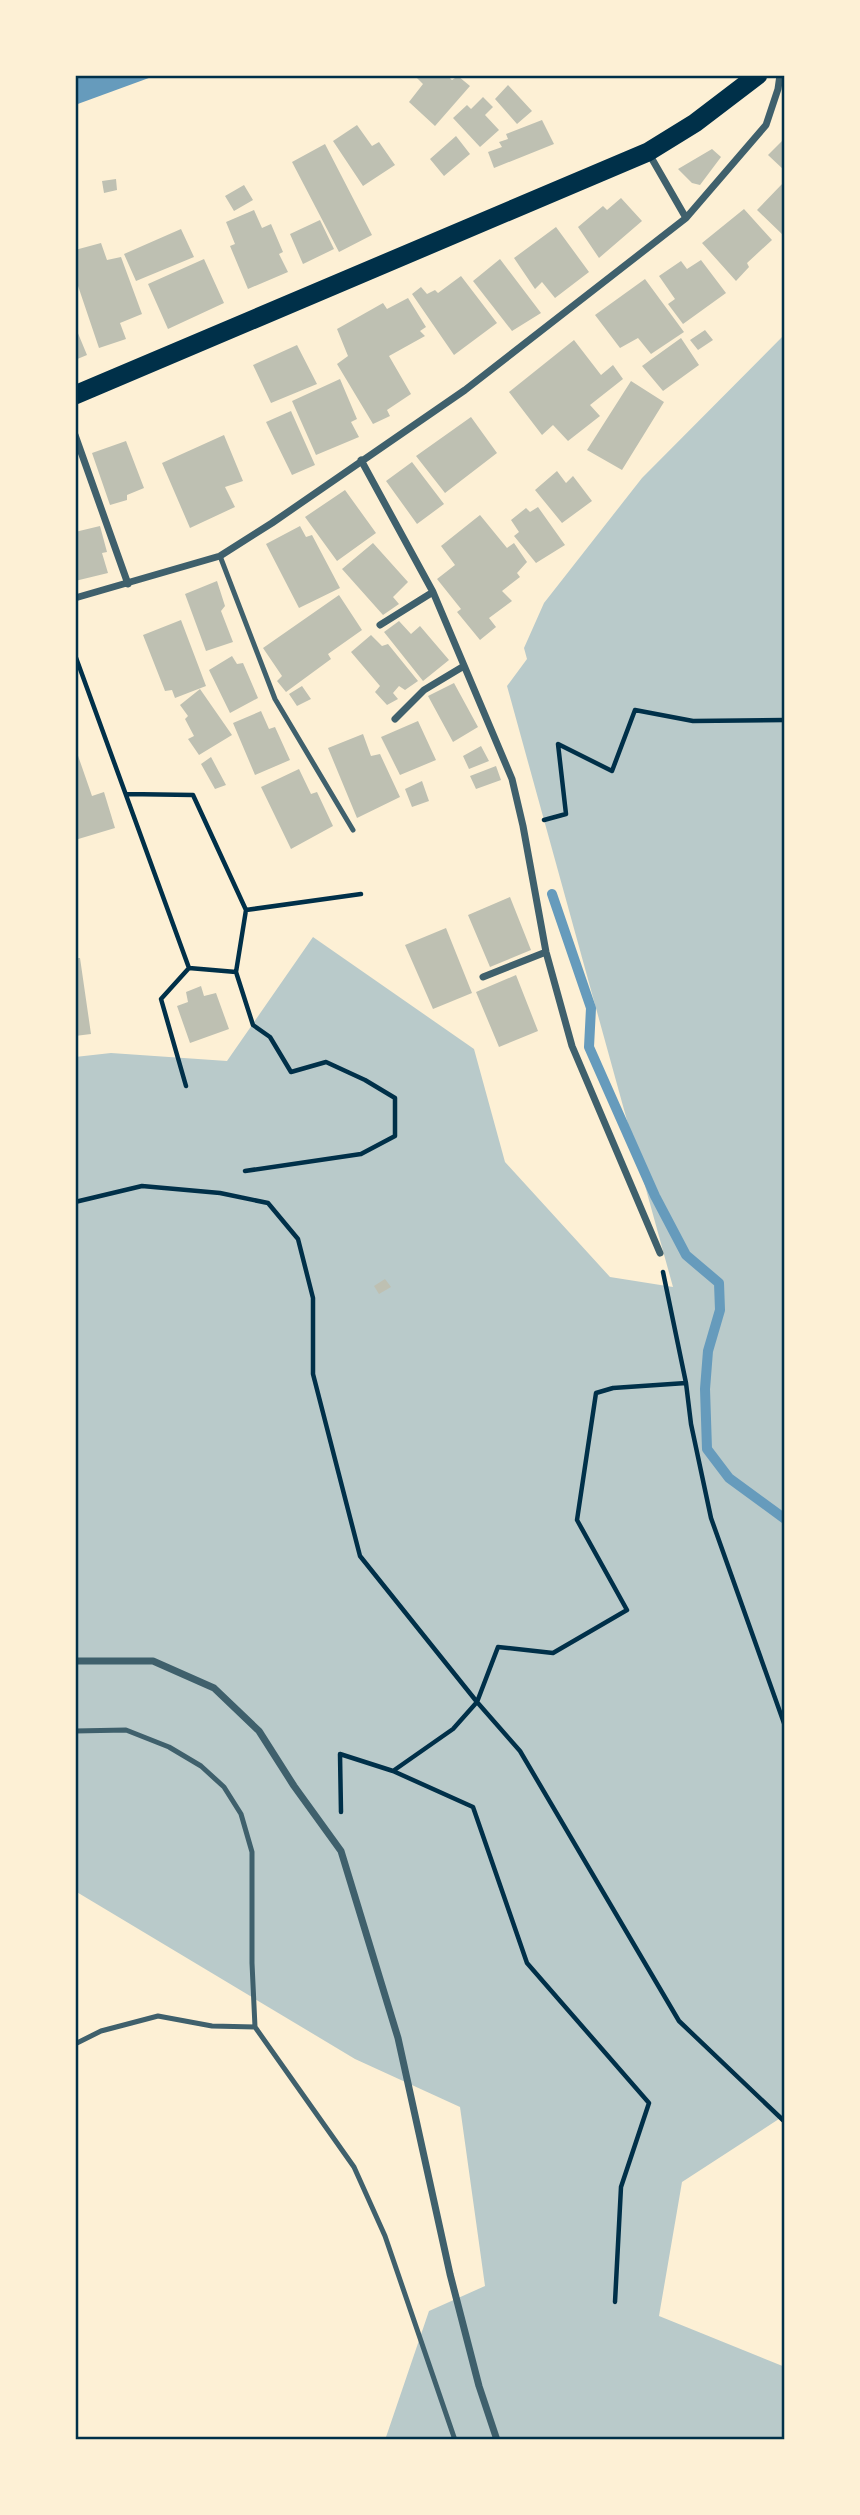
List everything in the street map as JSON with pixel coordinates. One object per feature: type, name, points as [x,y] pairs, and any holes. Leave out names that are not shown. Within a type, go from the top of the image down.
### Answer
[{"type":"highway","points":[[75,395],[648,152],[695,123],[758,75]]},
{"type":"street","points":[[75,597],[220,556],[465,390],[685,218],[766,125],[780,75]]},
{"type":"street","points":[[648,152],[685,218]]},
{"type":"street","points":[[75,435],[128,584]]},
{"type":"street","points":[[361,460],[433,592],[512,779],[546,952],[572,1046],[660,1253]]},
{"type":"street","points":[[380,625],[433,592]]},
{"type":"street","points":[[396,719],[424,690],[464,666]]},
{"type":"street","points":[[483,977],[546,952]]},
{"type":"street","points":[[75,1661],[153,1661],[214,1688],[259,1731],[341,1852],[398,2038],[450,2274],[479,2386],[498,2440]]},
{"type":"lane","points":[[220,556],[275,699],[353,831]]},
{"type":"lane","points":[[75,1731],[126,1730],[169,1747],[201,1766],[223,1787],[241,1814],[252,1852],[254,2027],[354,2167],[385,2236],[455,2440]]},
{"type":"lane","points":[[75,2044],[101,2031],[158,2016],[212,2026],[254,2027]]},
{"type":"path","points":[[75,655],[189,968]]},
{"type":"path","points":[[523,826],[566,814],[558,744],[612,771],[635,710],[693,721],[785,720]]},
{"type":"path","points":[[126,794],[192,795],[246,910],[236,972],[253,1025],[270,1037],[291,1072],[326,1062],[395,1098],[394,1136],[361,1154],[245,1171]]},
{"type":"path","points":[[246,910],[361,894]]},
{"type":"path","points":[[189,968],[236,972]]},
{"type":"path","points":[[186,1086],[162,999],[189,968]]},
{"type":"path","points":[[75,1202],[142,1186],[220,1193],[268,1203],[298,1238],[313,1297],[313,1374],[360,1556],[477,1702],[520,1751],[679,2021],[785,2122]]},
{"type":"path","points":[[660,1253],[711,1518],[785,1726]]},
{"type":"path","points":[[393,1771],[453,1729],[477,1702],[498,1647],[553,1653],[627,1609],[577,1520],[596,1393],[614,1388],[686,1383]]},
{"type":"path","points":[[341,1852],[340,1754],[393,1771],[473,1807],[527,1963],[649,2103],[621,2187],[615,2302]]},
{"type":"shaded area","points":[[785,334],[785,2115],[682,2182],[659,2316],[785,2367],[785,2440],[385,2440],[429,2311],[485,2286],[460,2107],[355,2059],[75,1891],[75,1057],[111,1053],[227,1061],[313,937],[474,1049],[505,1162],[610,1277],[673,1287],[507,686],[527,659],[524,648],[544,603],[642,478]]},
{"type":"water","points":[[75,75],[157,75],[75,105]]},
{"type":"building","points":[[414,75],[447,75],[452,80],[458,76],[470,86],[435,126],[409,102],[423,84]]},
{"type":"building","points":[[508,85],[532,111],[517,124],[495,99]]},
{"type":"building","points":[[483,97],[493,107],[485,115],[499,130],[480,147],[453,118],[467,105],[471,109]]},
{"type":"building","points":[[542,120],[554,144],[494,168],[488,152],[502,147],[499,142],[508,139],[506,134]]},
{"type":"building","points":[[357,125],[372,146],[379,142],[395,165],[363,186],[333,141]]},
{"type":"building","points":[[456,136],[470,154],[444,176],[430,159]]},
{"type":"building","points":[[785,138],[785,171],[768,155]]},
{"type":"building","points":[[325,144],[372,235],[339,252],[292,162]]},
{"type":"building","points":[[712,149],[721,157],[700,185],[692,183],[678,169]]},
{"type":"building","points":[[116,179],[117,190],[104,193],[102,181]]},
{"type":"building","points":[[783,183],[785,185],[785,237],[757,210]]},
{"type":"building","points":[[244,185],[253,200],[234,211],[225,196]]},
{"type":"building","points":[[621,198],[642,221],[599,258],[578,227],[603,206],[607,210]]},
{"type":"building","points":[[744,209],[772,240],[747,263],[749,267],[736,281],[702,243]]},
{"type":"building","points":[[254,210],[262,228],[271,224],[283,252],[279,254],[288,272],[248,289],[230,246],[235,244],[226,222]]},
{"type":"building","points":[[320,220],[334,249],[303,264],[290,234]]},
{"type":"building","points":[[556,227],[589,272],[555,298],[542,282],[535,289],[514,258]]},
{"type":"building","points":[[181,229],[194,257],[136,281],[124,254]]},
{"type":"building","points":[[101,243],[107,260],[121,257],[142,314],[120,323],[126,339],[99,348],[75,277],[75,250]]},
{"type":"building","points":[[204,259],[224,303],[168,329],[148,284]]},
{"type":"building","points":[[500,259],[541,313],[512,331],[473,281]]},
{"type":"building","points":[[701,260],[726,293],[683,324],[668,304],[675,299],[659,276],[681,261],[687,269]]},
{"type":"building","points":[[461,276],[497,323],[454,355],[412,294],[421,287],[427,294],[435,290],[438,293]]},
{"type":"building","points":[[645,279],[684,332],[651,354],[638,338],[620,348],[595,315]]},
{"type":"building","points":[[408,298],[426,327],[420,331],[425,336],[389,356],[411,394],[387,410],[390,416],[373,424],[337,364],[348,356],[337,329],[383,303],[387,309]]},
{"type":"building","points":[[75,326],[87,355],[75,360]]},
{"type":"building","points":[[705,330],[713,340],[698,350],[690,340]]},
{"type":"building","points":[[681,338],[699,365],[663,391],[642,366]]},
{"type":"building","points":[[574,340],[601,375],[613,365],[623,379],[590,405],[600,416],[568,441],[553,425],[542,435],[509,392]]},
{"type":"building","points":[[297,345],[317,384],[271,403],[253,365]]},
{"type":"building","points":[[340,379],[357,419],[351,422],[359,437],[316,455],[292,401]]},
{"type":"building","points":[[631,381],[664,402],[622,470],[587,450]]},
{"type":"building","points":[[291,411],[315,465],[292,475],[266,422]]},
{"type":"building","points":[[471,417],[497,453],[445,493],[416,456]]},
{"type":"building","points":[[224,435],[243,481],[225,487],[235,507],[190,528],[162,463]]},
{"type":"building","points":[[126,441],[144,488],[127,495],[127,500],[110,505],[92,453]]},
{"type":"building","points":[[412,462],[444,504],[417,524],[386,481]]},
{"type":"building","points":[[557,471],[566,483],[573,476],[592,501],[562,523],[535,490]]},
{"type":"building","points":[[345,490],[376,533],[337,561],[305,517]]},
{"type":"building","points":[[538,507],[565,545],[536,563],[514,536],[519,532],[511,520],[526,508],[530,512]]},
{"type":"building","points":[[480,515],[507,548],[514,543],[527,562],[517,573],[520,577],[502,591],[512,601],[489,618],[496,627],[480,640],[457,612],[461,609],[437,579],[455,565],[441,546]]},
{"type":"building","points":[[100,526],[107,552],[102,553],[108,573],[75,581],[75,532]]},
{"type":"building","points":[[300,526],[306,537],[312,535],[340,588],[299,608],[266,544]]},
{"type":"building","points":[[373,543],[408,582],[393,597],[399,604],[383,615],[342,569]]},
{"type":"building","points":[[217,581],[225,606],[221,611],[233,642],[206,651],[185,594]]},
{"type":"building","points":[[339,595],[362,630],[328,654],[331,659],[286,692],[277,681],[282,676],[263,648]]},
{"type":"building","points":[[181,620],[206,686],[175,698],[172,690],[165,691],[143,635]]},
{"type":"building","points":[[399,621],[411,634],[420,626],[449,660],[423,681],[384,632]]},
{"type":"building","points":[[371,635],[382,646],[388,644],[418,681],[405,690],[399,686],[393,693],[398,699],[387,705],[375,692],[380,686],[351,652]]},
{"type":"building","points":[[232,656],[237,664],[243,663],[258,698],[230,713],[209,670]]},
{"type":"building","points":[[454,683],[478,727],[453,742],[428,696]]},
{"type":"building","points":[[302,686],[311,699],[297,706],[289,694]]},
{"type":"building","points":[[200,689],[232,735],[199,755],[188,739],[194,736],[185,719],[188,716],[180,705]]},
{"type":"building","points":[[261,711],[269,729],[275,727],[290,760],[255,775],[233,723]]},
{"type":"building","points":[[418,721],[436,760],[400,775],[381,737]]},
{"type":"building","points":[[363,734],[371,756],[380,754],[400,797],[357,818],[328,748]]},
{"type":"building","points":[[481,746],[489,761],[469,769],[463,756]]},
{"type":"building","points":[[75,747],[92,796],[104,792],[115,828],[75,840]]},
{"type":"building","points":[[211,757],[226,785],[215,789],[201,764]]},
{"type":"building","points":[[496,766],[501,780],[476,789],[470,776]]},
{"type":"building","points":[[299,769],[311,794],[317,792],[333,826],[291,849],[261,787]]},
{"type":"building","points":[[422,781],[429,801],[412,807],[405,789]]},
{"type":"building","points":[[510,897],[531,950],[490,967],[468,915]]},
{"type":"building","points":[[446,928],[472,993],[433,1009],[405,945]]},
{"type":"building","points":[[75,958],[80,958],[91,1034],[75,1036]]},
{"type":"building","points":[[516,975],[538,1031],[499,1047],[476,992]]},
{"type":"building","points":[[201,986],[204,996],[216,993],[229,1029],[190,1043],[177,1006],[188,1002],[186,992]]},
{"type":"building","points":[[385,1279],[391,1287],[379,1294],[374,1286]]},
{"type":"waterway","points":[[552,894],[591,1008],[589,1047],[655,1196],[686,1255],[719,1283],[720,1310],[708,1351],[705,1389],[707,1449],[729,1478],[785,1519]]}]
